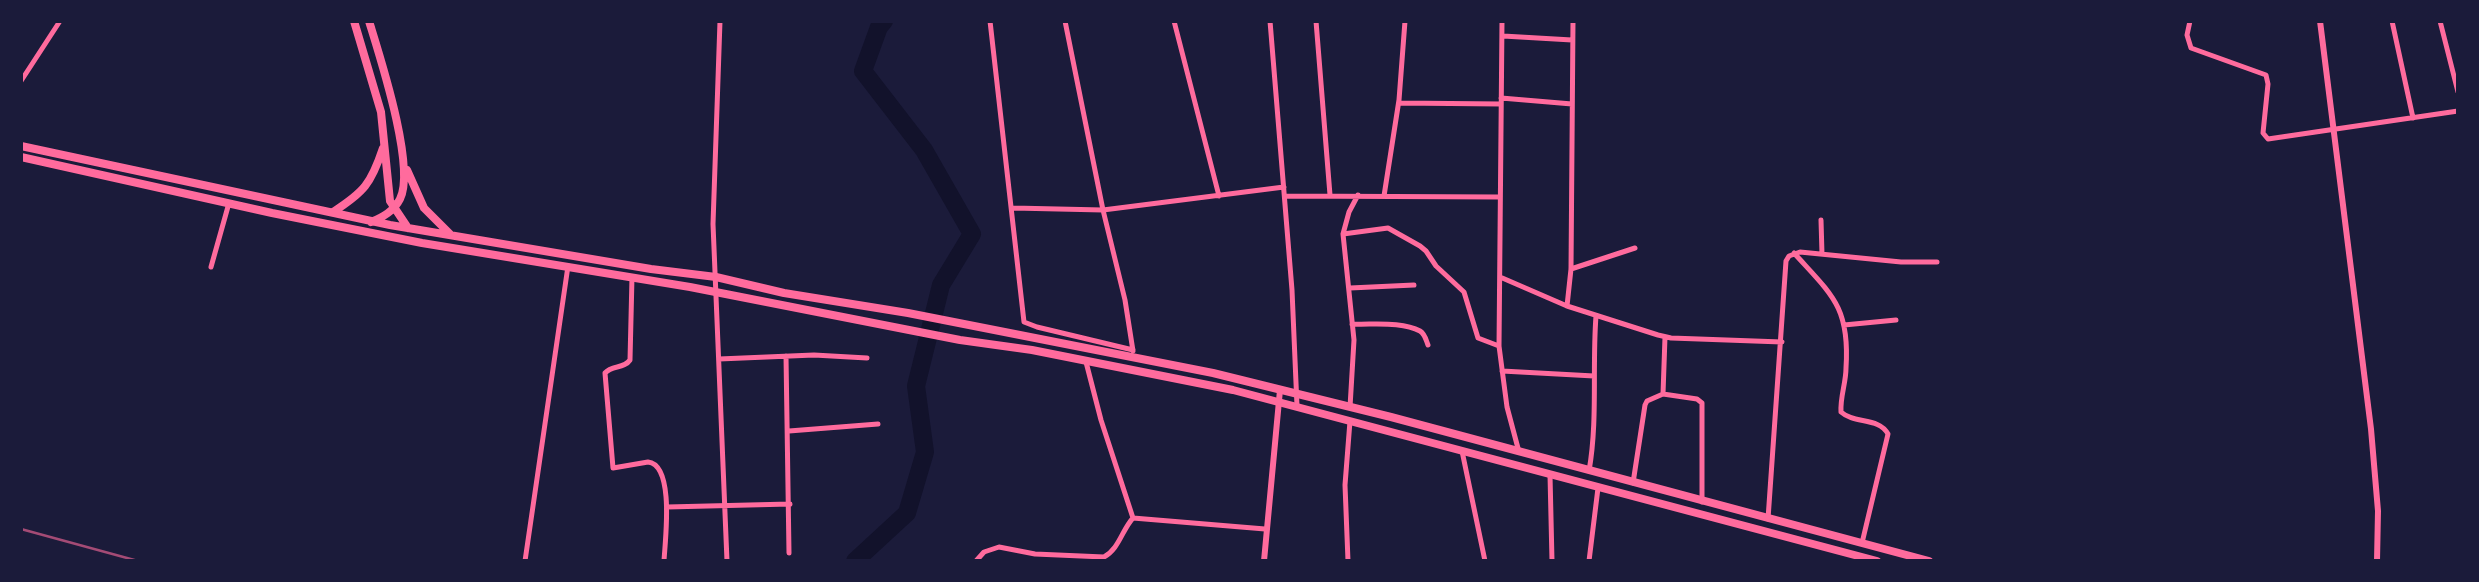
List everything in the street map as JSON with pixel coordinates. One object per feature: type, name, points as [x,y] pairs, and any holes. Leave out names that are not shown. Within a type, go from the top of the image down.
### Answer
[{"type":"highway","points":[[354,21],[377,96],[388,192],[394,208],[422,243]]},
{"type":"highway","points":[[369,21],[410,179],[424,208],[450,234]]},
{"type":"highway","points":[[21,145],[373,222],[651,269],[716,277],[785,293],[1133,354],[1350,407],[1929,561]]},
{"type":"highway","points":[[333,212],[360,193],[369,182],[384,145]]},
{"type":"highway","points":[[356,229],[394,208],[403,191],[402,154]]},
{"type":"highway","points":[[21,157],[422,243],[632,276],[1177,378],[1279,401],[1877,561]]},
{"type":"street","points":[[21,81],[60,21]]},
{"type":"street","points":[[720,21],[713,224],[727,561]]},
{"type":"street","points":[[990,21],[1025,323],[1133,354],[1123,290],[1103,211],[1065,21]]},
{"type":"street","points":[[1174,21],[1219,196]]},
{"type":"street","points":[[1270,21],[1285,196],[1297,406]]},
{"type":"street","points":[[1316,21],[1330,195]]},
{"type":"street","points":[[1384,196],[1399,103],[1405,21]]},
{"type":"street","points":[[1502,21],[1499,346],[1507,407],[1519,452]]},
{"type":"street","points":[[1567,306],[1570,269],[1573,21]]},
{"type":"street","points":[[2190,21],[2187,35],[2191,48],[2266,75],[2269,84],[2263,133],[2266,138],[2334,131],[2458,111]]},
{"type":"street","points":[[2320,21],[2375,468],[2377,561]]},
{"type":"street","points":[[2392,21],[2413,118]]},
{"type":"street","points":[[2440,21],[2458,93]]},
{"type":"street","points":[[1503,36],[1572,40]]},
{"type":"street","points":[[1399,103],[1501,101],[1573,104]]},
{"type":"street","points":[[1013,208],[1103,211],[1284,187]]},
{"type":"street","points":[[1350,407],[1352,324],[1343,234],[1345,221],[1358,195]]},
{"type":"street","points":[[1285,196],[1500,197]]},
{"type":"street","points":[[211,267],[229,203]]},
{"type":"street","points":[[1821,220],[1822,254]]},
{"type":"street","points":[[1343,234],[1388,228],[1420,246],[1436,266],[1464,292],[1478,338],[1499,346]]},
{"type":"street","points":[[1570,269],[1635,247]]},
{"type":"street","points":[[1794,253],[1834,297],[1844,325],[1846,368],[1841,411],[1850,418],[1881,426],[1888,434],[1862,543]]},
{"type":"street","points":[[1768,519],[1786,261],[1794,253],[1901,262],[1937,262]]},
{"type":"street","points":[[525,561],[568,266]]},
{"type":"street","points":[[632,276],[630,360],[605,373],[613,468],[656,463],[663,478],[667,507],[664,561]]},
{"type":"street","points":[[1500,277],[1567,306],[1665,337],[1782,342]]},
{"type":"street","points":[[1350,288],[1414,285]]},
{"type":"street","points":[[1589,471],[1593,429],[1596,316]]},
{"type":"street","points":[[1844,325],[1896,320]]},
{"type":"street","points":[[1352,324],[1409,327],[1424,335],[1428,345]]},
{"type":"street","points":[[1663,394],[1665,337]]},
{"type":"street","points":[[719,359],[786,356],[867,358]]},
{"type":"street","points":[[786,356],[789,553]]},
{"type":"street","points":[[1086,362],[1101,420],[1133,517]]},
{"type":"street","points":[[1502,371],[1594,376]]},
{"type":"street","points":[[1264,561],[1280,390]]},
{"type":"street","points":[[1633,483],[1644,405],[1647,401],[1663,394],[1697,399],[1702,403],[1702,502]]},
{"type":"street","points":[[1349,561],[1345,485],[1350,420]]},
{"type":"street","points":[[789,431],[878,424]]},
{"type":"street","points":[[1462,451],[1485,561]]},
{"type":"street","points":[[1550,475],[1552,561]]},
{"type":"street","points":[[1589,561],[1598,488]]},
{"type":"street","points":[[667,507],[790,504]]},
{"type":"street","points":[[1133,517],[1265,529]]},
{"type":"street","points":[[976,561],[984,552],[999,547],[1035,554],[1109,558],[1124,528],[1133,517]]},
{"type":"waterway","points":[[855,561],[907,513],[925,452],[916,386],[941,285],[972,234],[924,150],[863,71],[879,27],[884,21]]},
{"type":"railway","points":[[21,529],[138,561]]}]
